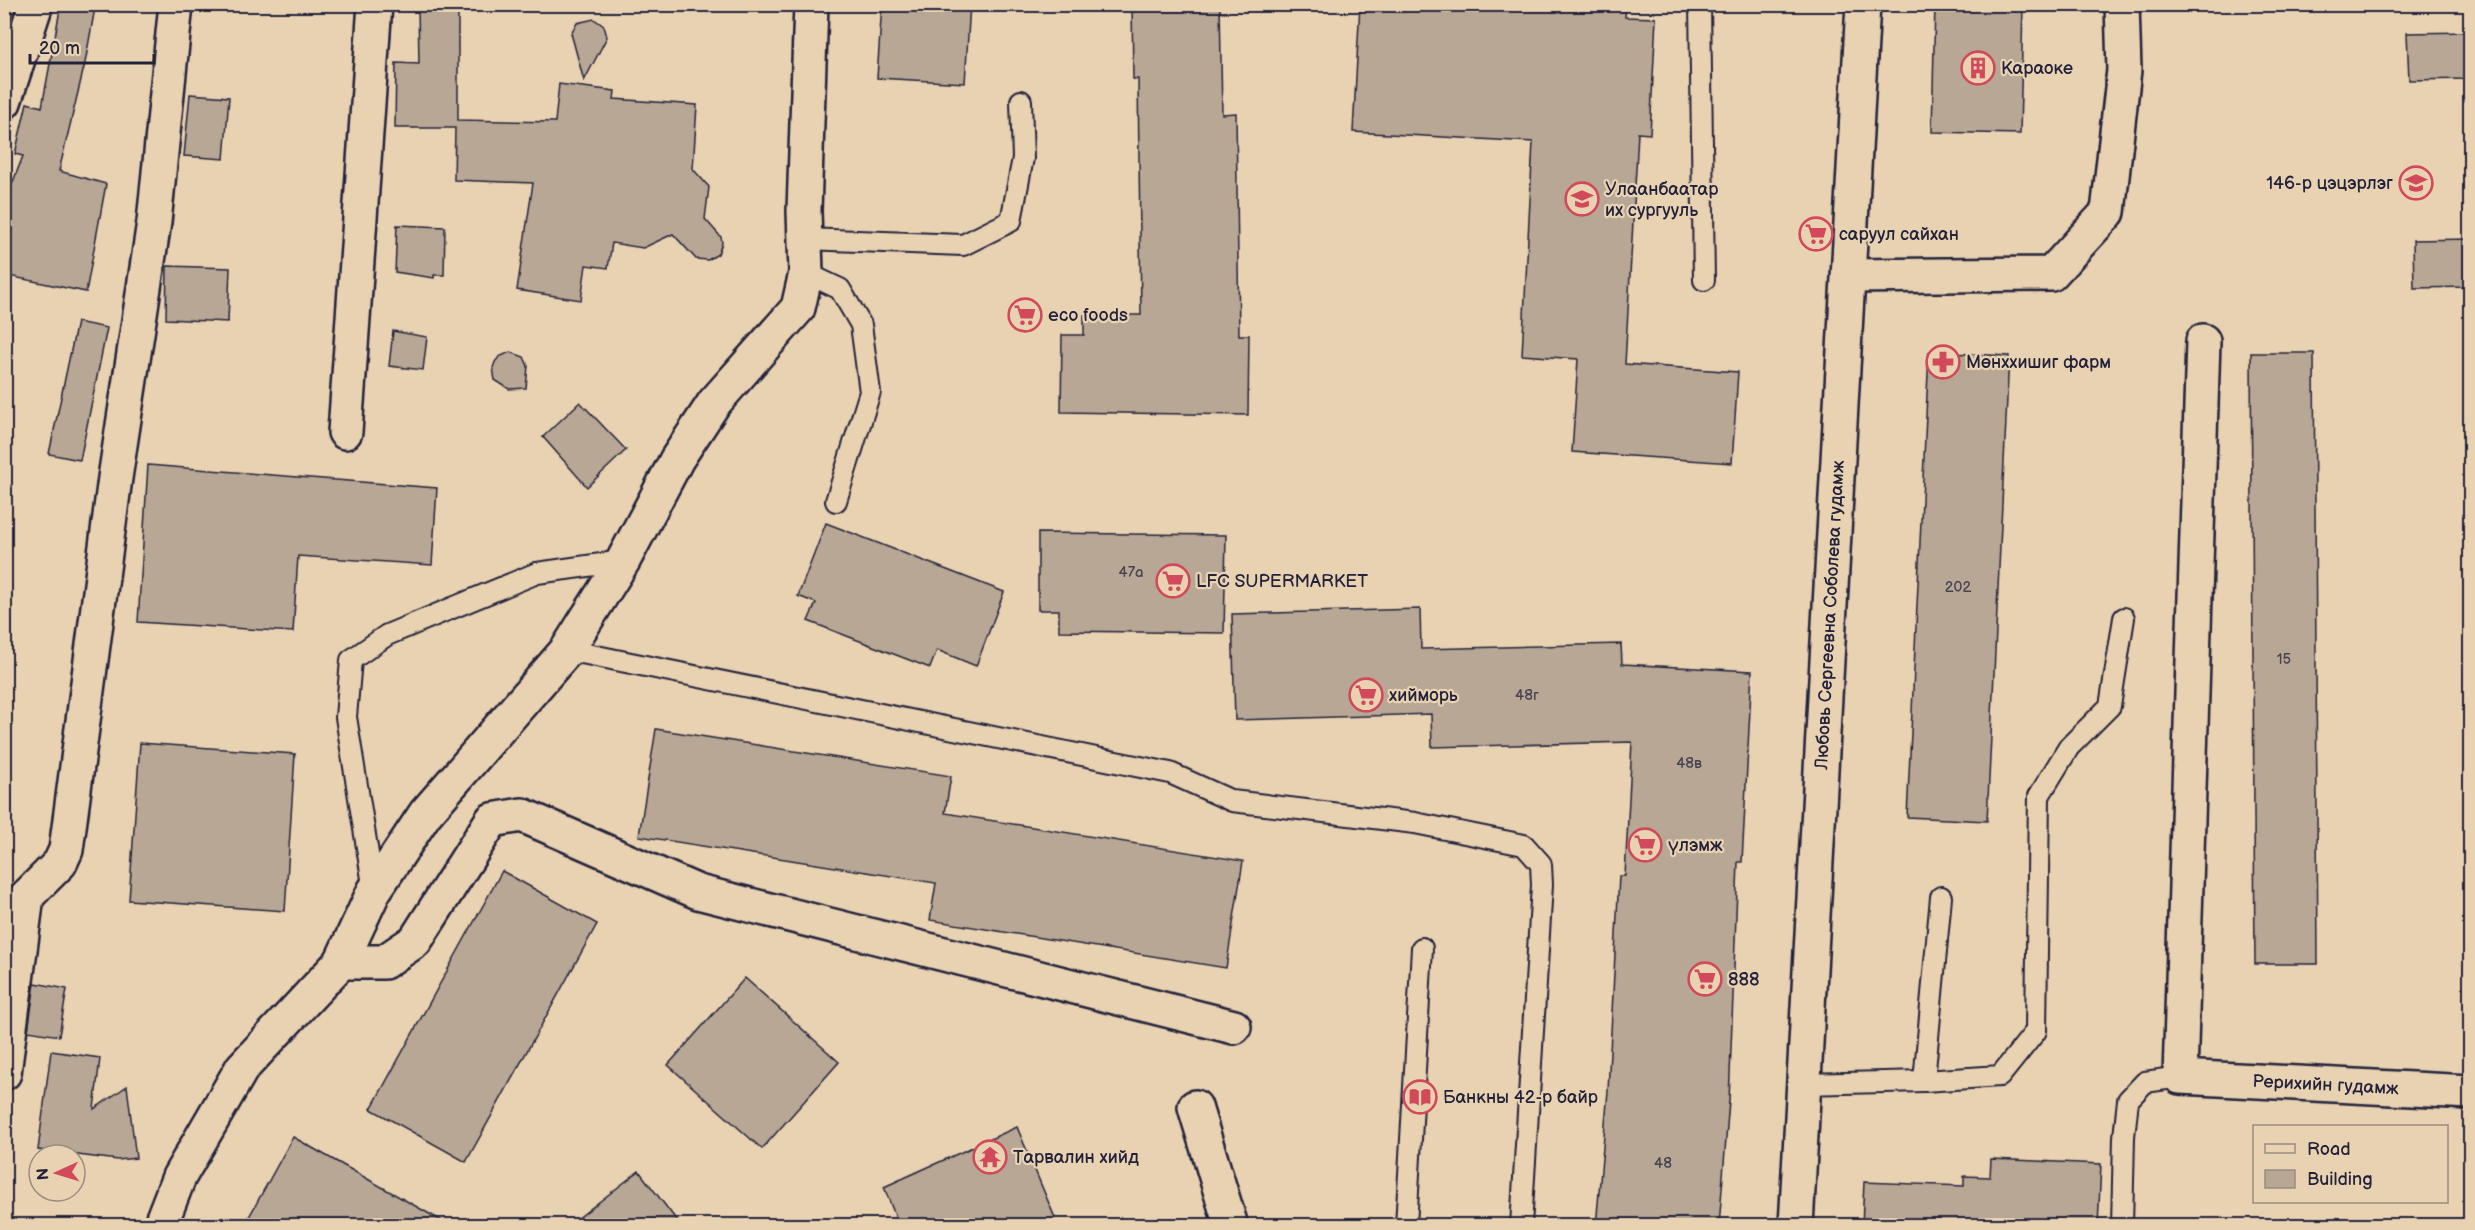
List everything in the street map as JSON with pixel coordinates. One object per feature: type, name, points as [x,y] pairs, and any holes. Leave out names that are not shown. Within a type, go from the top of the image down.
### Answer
[{"type":"street","points":[[4,102],[36,4]]},
{"type":"street","points":[[4,1073],[27,896],[60,863],[66,850],[115,478],[154,222],[176,4]]},
{"type":"street","points":[[345,432],[375,4]]},
{"type":"street","points":[[160,1226],[179,1177],[242,1068],[340,962],[374,891],[425,814],[567,650],[623,561],[677,459],[714,403],[798,308],[806,273],[811,4]]},
{"type":"street","name":"Любовь Сергеевна Соболева гудамж","points":[[1796,1226],[1863,4]]},
{"type":"street","points":[[1848,276],[2051,274],[2108,212],[2124,70],[2122,4]]},
{"type":"street","points":[[2180,1077],[2203,341]]},
{"type":"street","points":[[340,962],[384,962],[416,941],[492,820],[522,815],[698,892],[1234,1027]]},
{"type":"street","name":"Рерихийн гудамж","points":[[2180,1077],[2470,1092]]},
{"type":"street","points":[[1195,1107],[1231,1226]]},
{"type":"lane","points":[[1700,4],[1704,280]]},
{"type":"lane","points":[[805,239],[963,245],[1011,221],[1023,158],[1022,101]]},
{"type":"lane","points":[[806,273],[840,289],[861,325],[870,392],[836,501]]},
{"type":"lane","points":[[374,891],[346,717],[351,660],[387,635],[537,573],[623,561]]},
{"type":"lane","points":[[1804,1084],[1924,1081],[2000,1076],[2036,1031],[2039,796],[2069,747],[2110,706],[2124,618]]},
{"type":"lane","points":[[567,650],[1170,773],[1232,801],[1415,823],[1524,845],[1541,864],[1542,885],[1521,1226]]},
{"type":"lane","points":[[1924,1081],[1941,897]]},
{"type":"lane","points":[[1406,1226],[1422,948]]},
{"type":"lane","points":[[2122,1226],[2124,1137],[2128,1100],[2145,1082],[2180,1077]]},
{"type":"building","points":[[61,4],[95,8],[85,63],[59,171],[106,184],[86,292],[4,275],[4,205],[23,156],[15,154],[27,103],[42,107]]},
{"type":"building","points":[[418,4],[458,4],[458,120],[555,122],[559,84],[615,91],[614,99],[697,105],[693,169],[709,187],[705,219],[721,237],[722,243],[718,254],[708,260],[696,259],[673,234],[643,248],[612,243],[608,268],[586,265],[581,300],[517,290],[533,183],[454,180],[455,128],[395,128],[396,63],[419,64]]},
{"type":"building","points":[[882,4],[970,4],[965,83],[877,78]]},
{"type":"building","points":[[1132,4],[1220,4],[1222,114],[1236,113],[1239,335],[1249,335],[1248,415],[1061,412],[1062,335],[1084,335],[1084,315],[1141,315],[1138,79],[1133,79]]},
{"type":"building","name":"Улаанбаатар их сургууль","points":[[1360,4],[1626,4],[1625,17],[1656,18],[1650,134],[1638,133],[1625,364],[1738,372],[1732,463],[1572,452],[1578,359],[1522,355],[1533,142],[1353,132]]},
{"type":"building","name":"Караоке","points":[[1935,4],[2023,4],[2020,134],[1932,132]]},
{"type":"building","points":[[594,19],[604,26],[607,37],[584,81],[571,33],[577,23]]},
{"type":"building","points":[[2470,32],[2470,79],[2409,80],[2407,33]]},
{"type":"building","points":[[190,94],[229,97],[224,159],[184,156]]},
{"type":"building","points":[[397,225],[445,227],[444,275],[434,275],[434,278],[395,272]]},
{"type":"building","points":[[2470,239],[2470,287],[2414,288],[2413,240]]},
{"type":"building","points":[[167,266],[230,268],[228,322],[166,319]]},
{"type":"building","points":[[77,322],[107,328],[80,460],[49,454]]},
{"type":"building","points":[[393,331],[427,337],[423,370],[389,366]]},
{"type":"building","points":[[510,352],[524,357],[528,366],[526,388],[509,389],[495,380],[493,368],[495,362],[499,357]]},
{"type":"building","points":[[1929,352],[2009,356],[1987,821],[1907,817]]},
{"type":"building","points":[[2251,353],[2314,353],[2318,964],[2255,964]]},
{"type":"building","points":[[580,402],[626,450],[587,487],[543,437]]},
{"type":"building","points":[[148,465],[437,488],[432,565],[298,556],[293,632],[138,622]]},
{"type":"building","points":[[826,523],[1004,592],[976,666],[937,650],[930,668],[808,621],[816,603],[798,596]]},
{"type":"building","points":[[1038,533],[1226,535],[1224,633],[1059,631],[1059,610],[1038,610]]},
{"type":"building","points":[[1420,609],[1421,649],[1621,644],[1622,664],[1752,671],[1742,862],[1738,862],[1729,1101],[1719,1226],[1596,1226],[1608,1091],[1619,876],[1625,876],[1632,742],[1432,747],[1431,714],[1235,720],[1232,614]]},
{"type":"building","points":[[656,729],[951,776],[945,813],[1243,861],[1226,968],[930,920],[936,883],[639,836]]},
{"type":"building","points":[[140,743],[295,754],[285,911],[129,900]]},
{"type":"building","points":[[502,871],[597,924],[466,1162],[371,1109]]},
{"type":"building","points":[[745,978],[839,1062],[762,1149],[668,1065]]},
{"type":"building","points":[[35,983],[67,989],[59,1036],[28,1031]]},
{"type":"building","points":[[51,1051],[100,1058],[94,1109],[127,1086],[136,1158],[118,1160],[87,1156],[87,1143],[39,1143]]},
{"type":"building","name":"Тарвалин хийд","points":[[1017,1127],[1055,1218],[1038,1226],[899,1226],[884,1187]]},
{"type":"building","points":[[293,1137],[451,1226],[244,1226]]},
{"type":"building","points":[[1991,1159],[2101,1164],[2098,1226],[1862,1226],[1864,1182],[1964,1186],[1964,1176],[1990,1177]]},
{"type":"building","points":[[639,1171],[681,1226],[568,1226]]},
{"type":"place","name":"Караоке","points":[[1978,68]]},
{"type":"place","name":"146-р цэцэрлэг","points":[[2416,183]]},
{"type":"place","name":"Улаанбаатар их сургууль","points":[[1582,199]]},
{"type":"place","name":"саруул сайхан","points":[[1816,234]]},
{"type":"place","name":"eco foods","points":[[1025,315]]},
{"type":"place","name":"Мөнххишиг фарм","points":[[1943,362]]},
{"type":"place","name":"LFC SUPERMARKET","points":[[1173,581]]},
{"type":"place","name":"хийморь","points":[[1366,695]]},
{"type":"place","name":"үлэмж","points":[[1645,845]]},
{"type":"place","name":"888","points":[[1705,979]]},
{"type":"place","name":"Банкны 42-р байр","points":[[1420,1097]]},
{"type":"place","name":"Тарвалин хийд","points":[[990,1157]]}]
